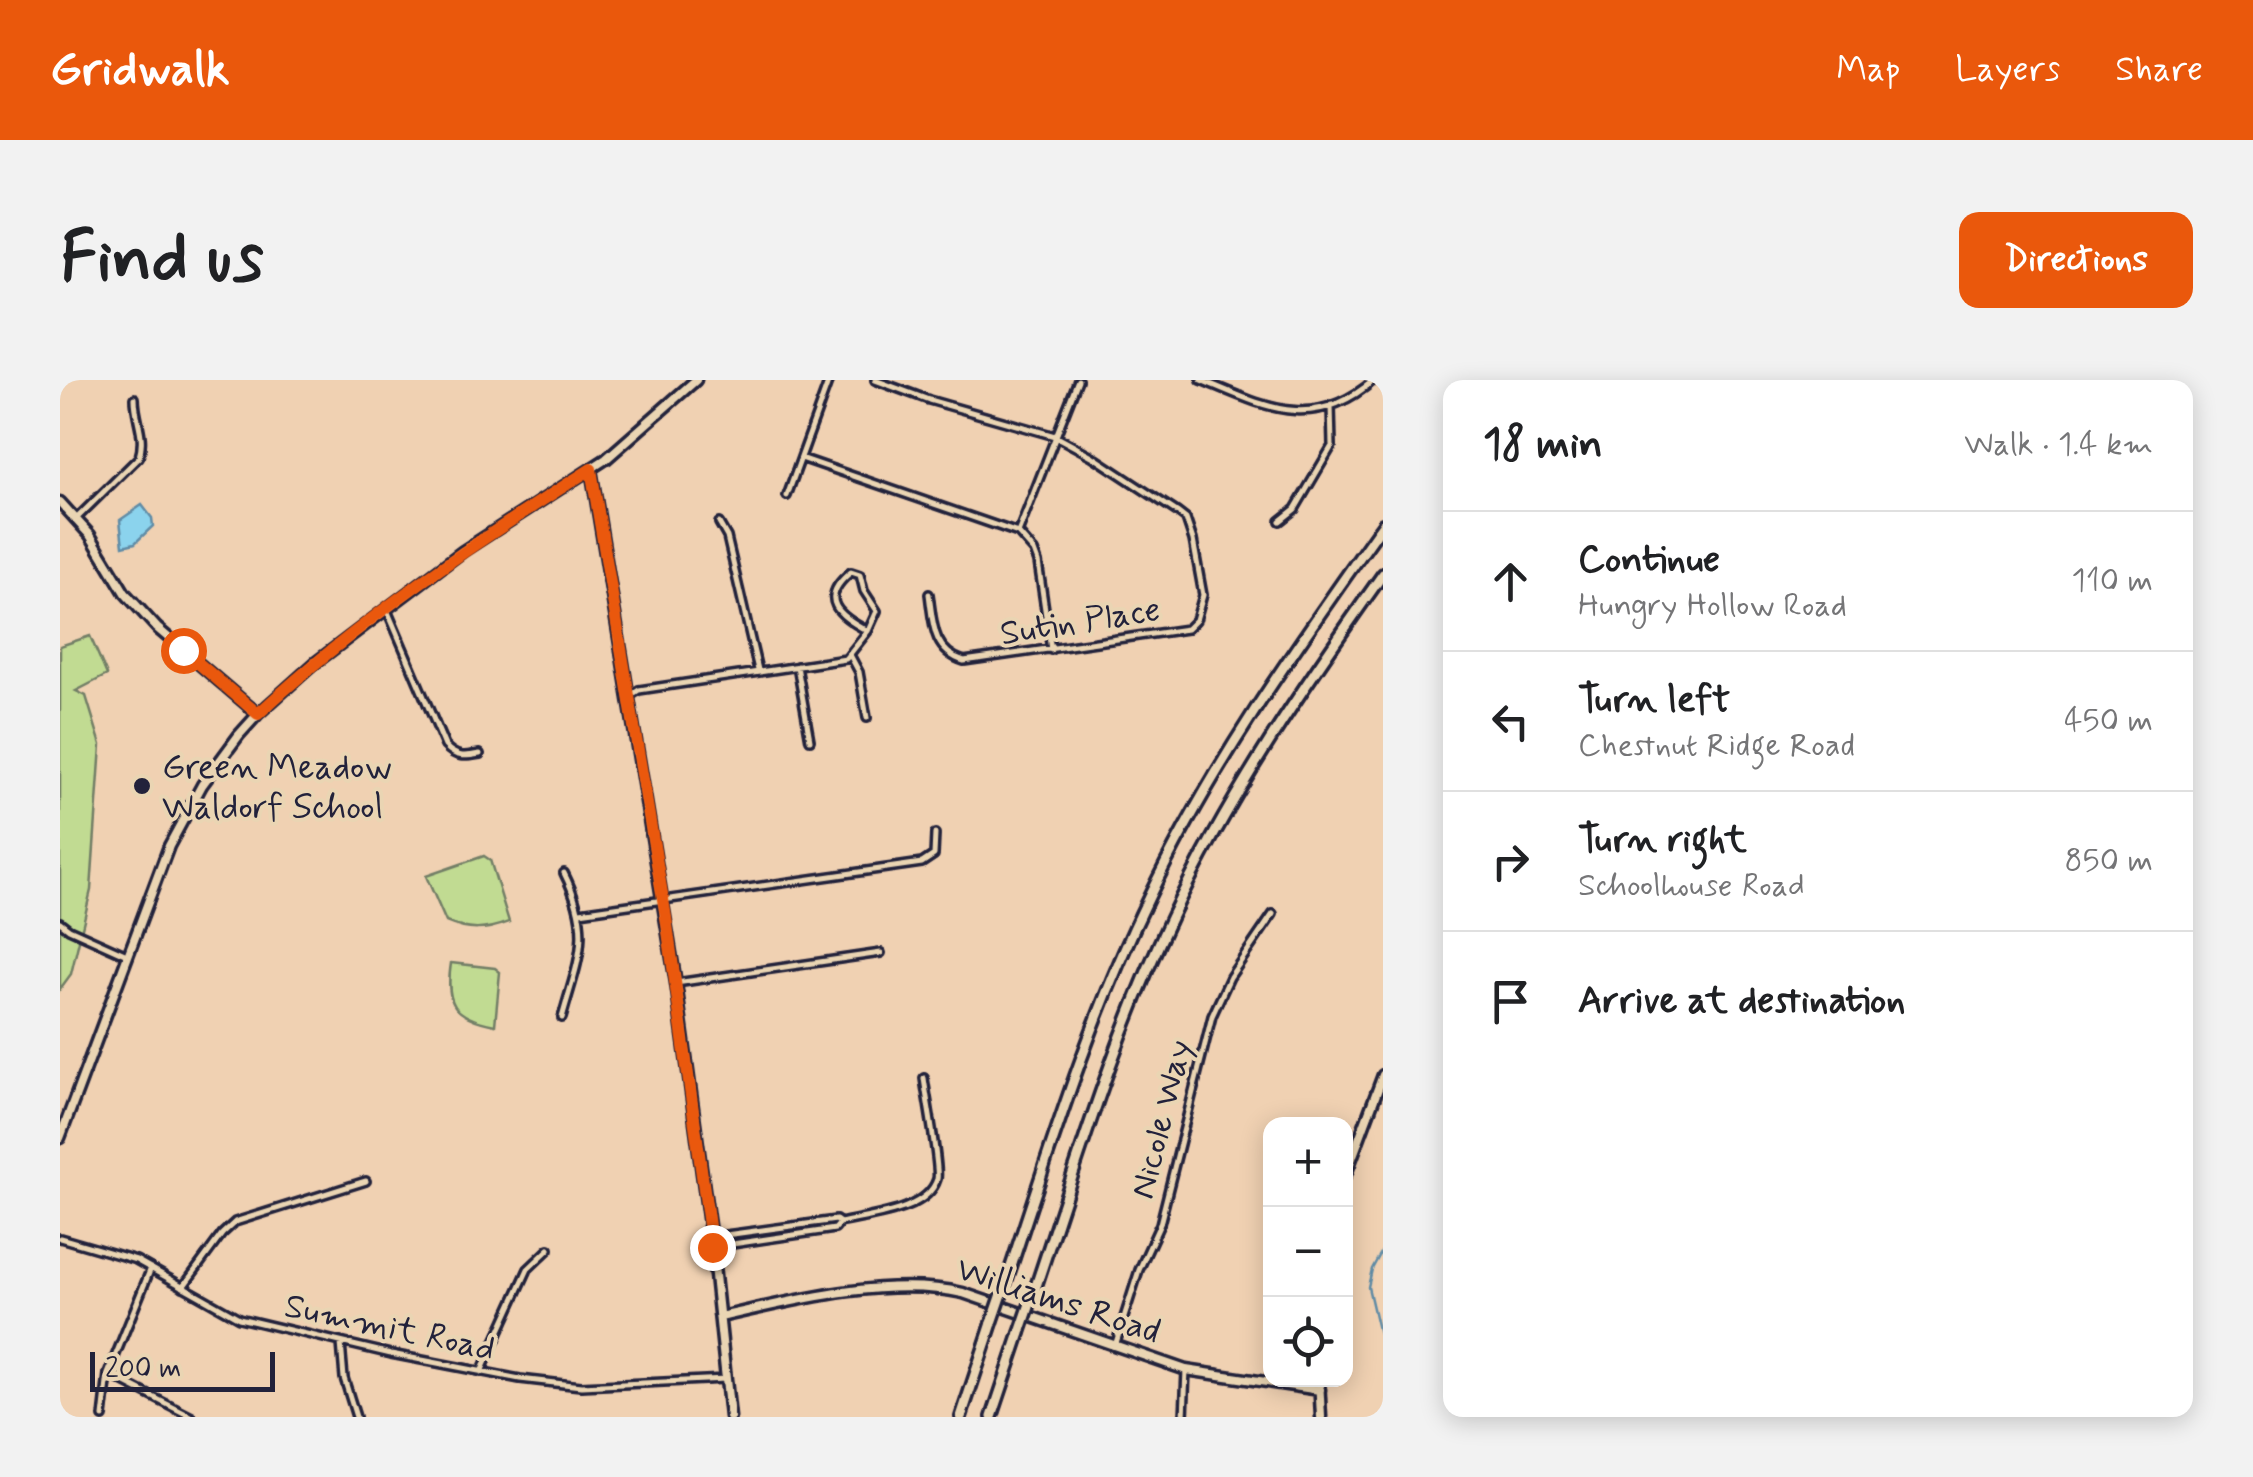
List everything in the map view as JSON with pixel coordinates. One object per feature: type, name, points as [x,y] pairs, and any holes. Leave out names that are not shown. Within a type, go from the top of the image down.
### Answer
[{"type":"highway","points":[[961,1417],[1086,1046],[1152,890],[1234,741],[1383,524]]},
{"type":"highway","points":[[992,1417],[1113,1055],[1175,910],[1268,742],[1383,574]]},
{"type":"street","points":[[60,1138],[184,815],[222,757],[258,714],[316,663],[463,551],[591,469],[696,380]]},
{"type":"street","points":[[787,496],[829,380]]},
{"type":"street","name":"Sutin Place","points":[[875,380],[1056,436],[1092,456],[1186,519],[1202,595],[1196,620],[1186,628],[972,661],[956,659],[938,644],[928,594]]},
{"type":"street","points":[[1018,533],[1078,380]]},
{"type":"street","points":[[1201,380],[1282,412],[1310,412],[1331,405],[1374,380]]},
{"type":"street","points":[[76,519],[139,457],[142,428],[134,414],[135,398]]},
{"type":"street","points":[[1280,521],[1295,509],[1332,446],[1331,405]]},
{"type":"street","points":[[801,458],[1018,533],[1038,562],[1051,650]]},
{"type":"street","points":[[591,469],[676,983],[721,1317],[730,1417]]},
{"type":"street","points":[[60,502],[90,535],[125,593],[157,628],[258,714]]},
{"type":"street","points":[[719,523],[727,538],[758,670]]},
{"type":"street","points":[[630,696],[639,690],[850,656],[876,619],[876,609],[864,591],[860,575],[848,573],[835,594],[834,607],[842,618],[868,630]]},
{"type":"street","points":[[386,610],[445,746],[463,757],[480,754]]},
{"type":"street","points":[[850,656],[859,672],[866,718]]},
{"type":"street","points":[[797,666],[810,740]]},
{"type":"street","points":[[580,912],[922,863],[934,854],[935,834]]},
{"type":"street","points":[[562,1018],[582,951],[580,912],[564,873]]},
{"type":"street","name":"Nicole Way","points":[[1114,1346],[1139,1270],[1160,1224],[1212,1016],[1230,977],[1273,914]]},
{"type":"street","points":[[60,922],[128,955]]},
{"type":"street","points":[[676,983],[880,953]]},
{"type":"street","points":[[1353,1155],[1383,1075]]},
{"type":"street","points":[[712,1247],[835,1228],[840,1223],[908,1206],[929,1192],[938,1173],[924,1078]]},
{"type":"street","points":[[183,1287],[235,1222],[366,1180]]},
{"type":"street","points":[[711,1237],[836,1220],[840,1223]]},
{"type":"street","name":"Summit Road","points":[[60,1238],[151,1268],[239,1318],[481,1372],[581,1386],[727,1379]]},
{"type":"street","points":[[481,1372],[528,1269],[549,1249]]},
{"type":"street","points":[[103,1417],[108,1374],[151,1268]]},
{"type":"street","name":"Williams Road","points":[[721,1317],[824,1296],[936,1286],[1186,1370],[1320,1390]]},
{"type":"street","points":[[341,1342],[344,1378],[356,1417]]},
{"type":"street","points":[[1184,1417],[1186,1370]]},
{"type":"street","points":[[108,1374],[192,1417]]},
{"type":"street","points":[[1320,1387],[1320,1417]]},
{"type":"green space","points":[[90,636],[107,675],[76,691],[86,696],[101,745],[91,890],[71,974],[60,989],[60,646]]},
{"type":"green space","points":[[484,856],[490,860],[509,922],[477,929],[446,922],[426,876]]},
{"type":"green space","points":[[451,963],[495,968],[500,972],[495,1025],[470,1018],[455,1006],[449,989]]},
{"type":"water","points":[[142,505],[153,526],[135,543],[123,546],[120,520]]},
{"type":"waterway","points":[[1383,1249],[1368,1287],[1383,1351]]},
{"type":"place","name":"Green Meadow Waldorf School","points":[[142,786]]},
{"type":"route","points":[[183,650],[258,714],[316,663],[463,551],[591,469],[666,917],[712,1247]]}]
